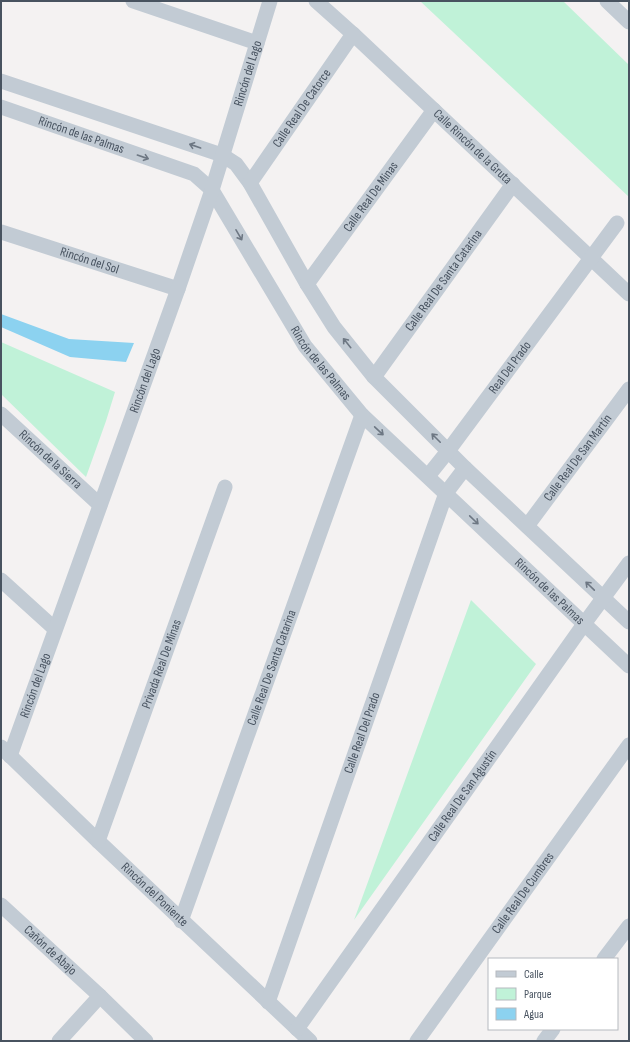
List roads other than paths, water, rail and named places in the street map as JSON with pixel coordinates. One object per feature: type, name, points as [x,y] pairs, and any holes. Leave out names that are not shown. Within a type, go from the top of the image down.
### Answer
[{"type":"street","points":[[133,1],[257,43]]},
{"type":"street","name":"Rincón del Lago","points":[[5,752],[55,629],[178,289],[212,190],[270,1]]},
{"type":"street","name":"Calle Rincón de la Gruta","points":[[316,1],[629,294]]},
{"type":"street","points":[[607,1],[629,22]]},
{"type":"street","name":"Calle Real De Catorce","points":[[250,183],[353,34]]},
{"type":"street","name":"Rincón de las Palmas","points":[[1,80],[222,155],[236,164],[250,183],[307,284],[334,327],[374,377],[465,468],[629,622]]},
{"type":"street","name":"Rincón de las Palmas","points":[[1,107],[194,174],[212,190],[305,346],[362,416],[428,476],[629,666]]},
{"type":"street","name":"Calle Real De Minas","points":[[307,284],[434,110]]},
{"type":"street","name":"Calle Real De Santa Catarina","points":[[374,377],[513,184]]},
{"type":"street","name":"Real Del Prado","points":[[428,476],[617,223]]},
{"type":"street","name":"Rincón del Sol","points":[[1,232],[178,289]]},
{"type":"street","name":"Calle Real De San Martín","points":[[527,526],[629,389]]},
{"type":"street","name":"Rincón de la Sierra","points":[[1,414],[100,505]]},
{"type":"street","name":"Calle Real De Santa Catarina","points":[[181,921],[362,416]]},
{"type":"street","name":"Calle Real Del Prado","points":[[268,1002],[446,493],[465,468]]},
{"type":"street","name":"Privada Real De Minas","points":[[98,841],[225,487]]},
{"type":"street","name":"Calle Real De San Agustín","points":[[297,1029],[584,624],[629,563]]},
{"type":"street","points":[[1,580],[55,629]]},
{"type":"street","name":"Calle Real De Cumbres","points":[[417,1041],[629,745]]},
{"type":"street","name":"Rincón del Poniente","points":[[5,752],[181,921],[310,1041]]},
{"type":"street","name":"Cañón de Abajo","points":[[1,906],[100,996],[146,1041]]},
{"type":"street","points":[[605,958],[629,926]]},
{"type":"street","points":[[59,1041],[100,996]]},
{"type":"street","points":[[544,1041],[552,1030]]},
{"type":"water","points":[[1,314],[69,339],[134,343],[126,362],[70,357],[1,327]]}]
